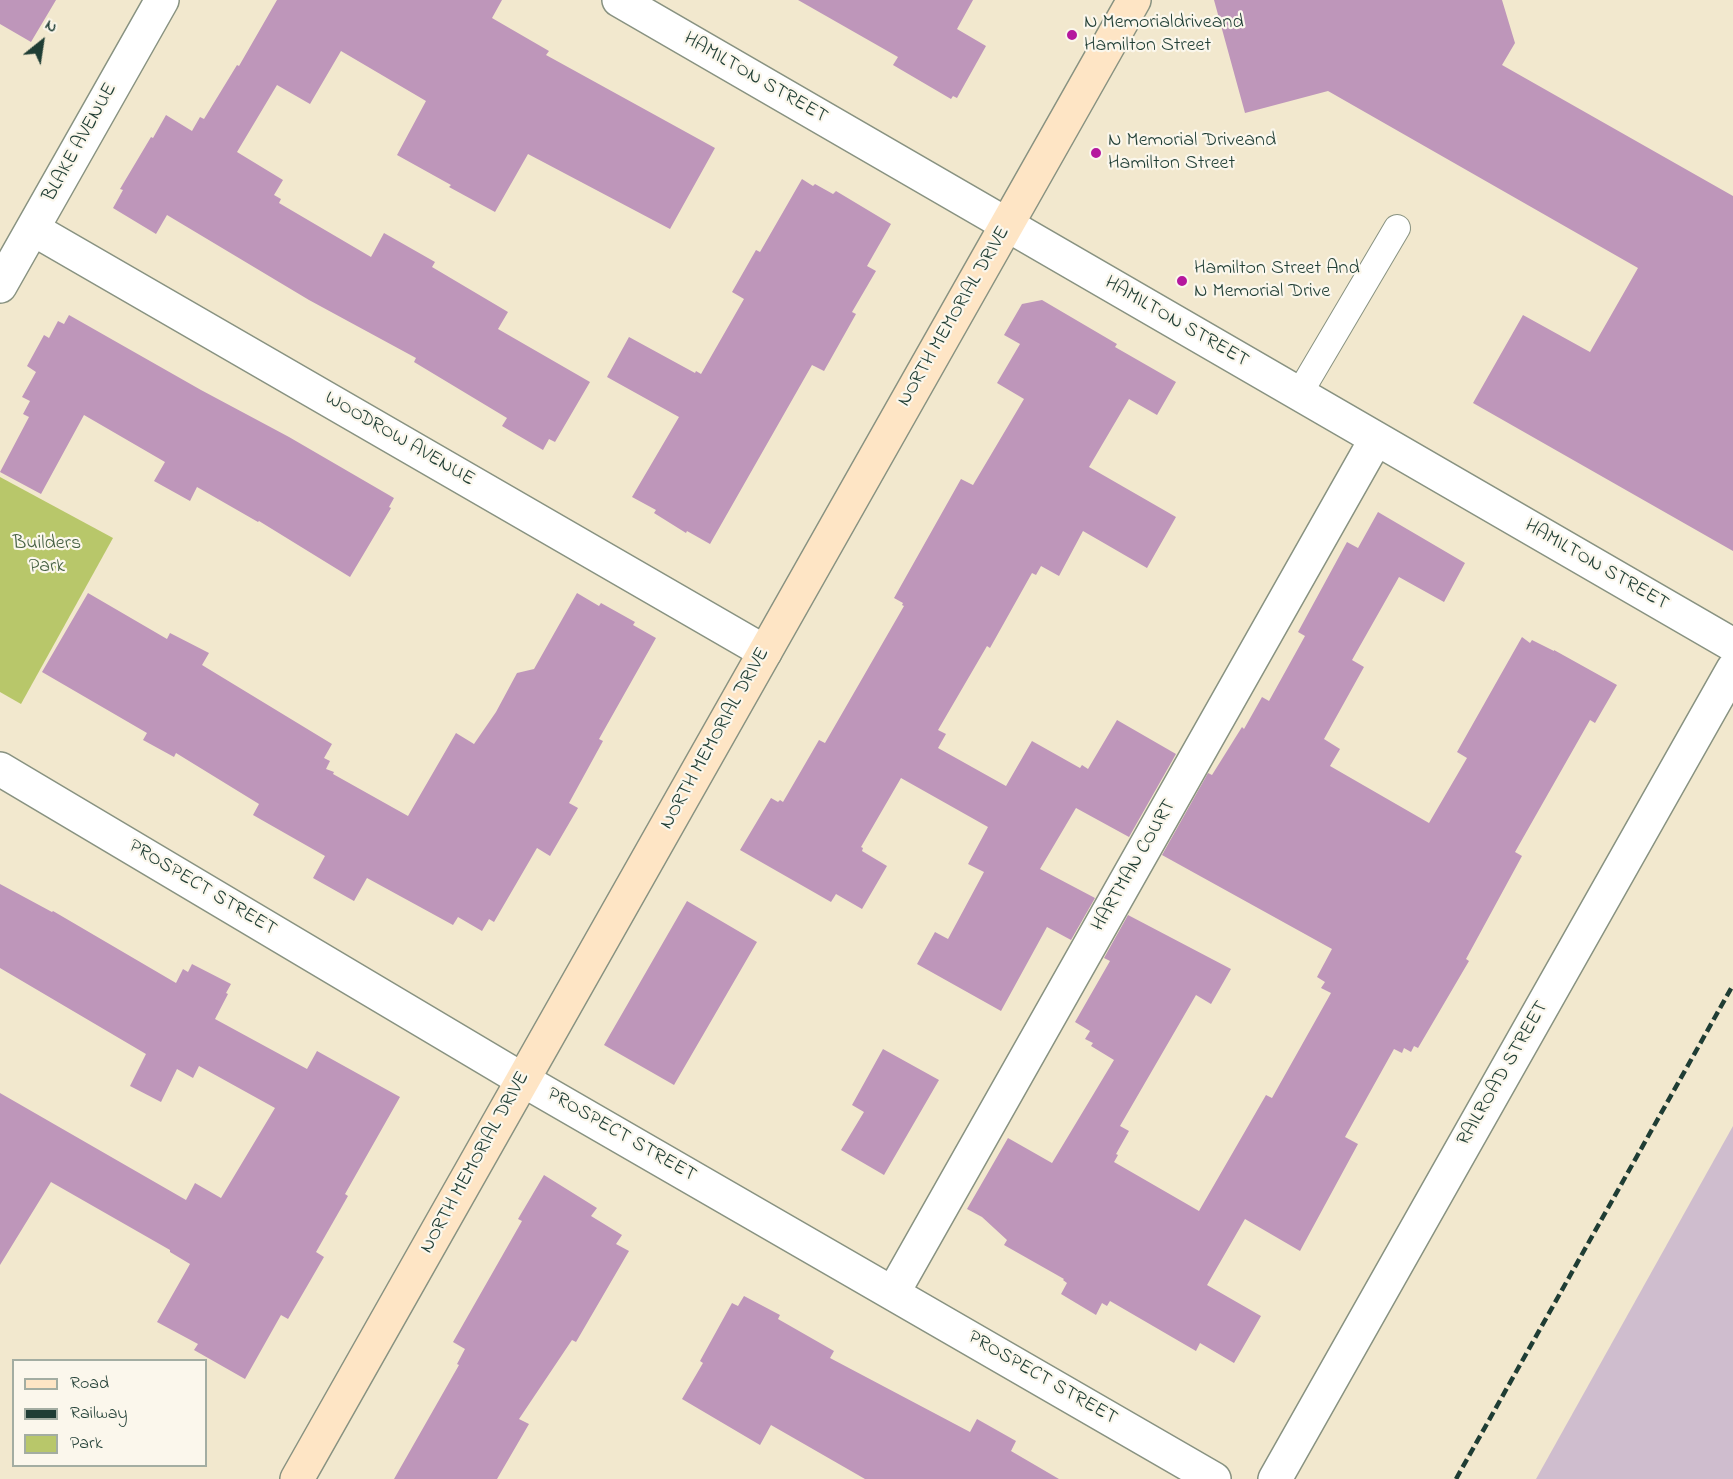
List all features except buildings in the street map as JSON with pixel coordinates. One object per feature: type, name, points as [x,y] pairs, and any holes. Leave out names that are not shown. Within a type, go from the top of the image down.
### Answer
[{"type":"main road","name":"NORTH MEMORIAL DRIVE","points":[[297,1479],[1134,0]]},
{"type":"street","name":"BLAKE AVENUE","points":[[0,286],[162,0]]},
{"type":"street","name":"HAMILTON STREET","points":[[631,3],[1007,225],[1733,645]]},
{"type":"street","name":"WOODROW AVENUE","points":[[33,229],[765,652]]},
{"type":"street","name":"HARTMAN COURT","points":[[893,1293],[1376,439]]},
{"type":"street","name":"RAILROAD STREET","points":[[1275,1479],[1733,669]]},
{"type":"street","name":"PROSPECT STREET","points":[[0,769],[523,1080],[1214,1479]]},
{"type":"lane","points":[[1299,394],[1397,228]]},
{"type":"shaded area","points":[[1733,1126],[1733,1479],[1536,1479]]},
{"type":"green space","name":"Builders Park","points":[[0,477],[113,538],[21,704],[0,692]]},
{"type":"railway","points":[[1456,1479],[1733,985]]},
{"type":"place","name":"N Memorialdriveand Hamilton Street","points":[[1072,35]]},
{"type":"place","name":"N Memorial Driveand Hamilton Street","points":[[1096,153]]},
{"type":"place","name":"Hamilton Street And N Memorial Drive","points":[[1182,281]]}]
